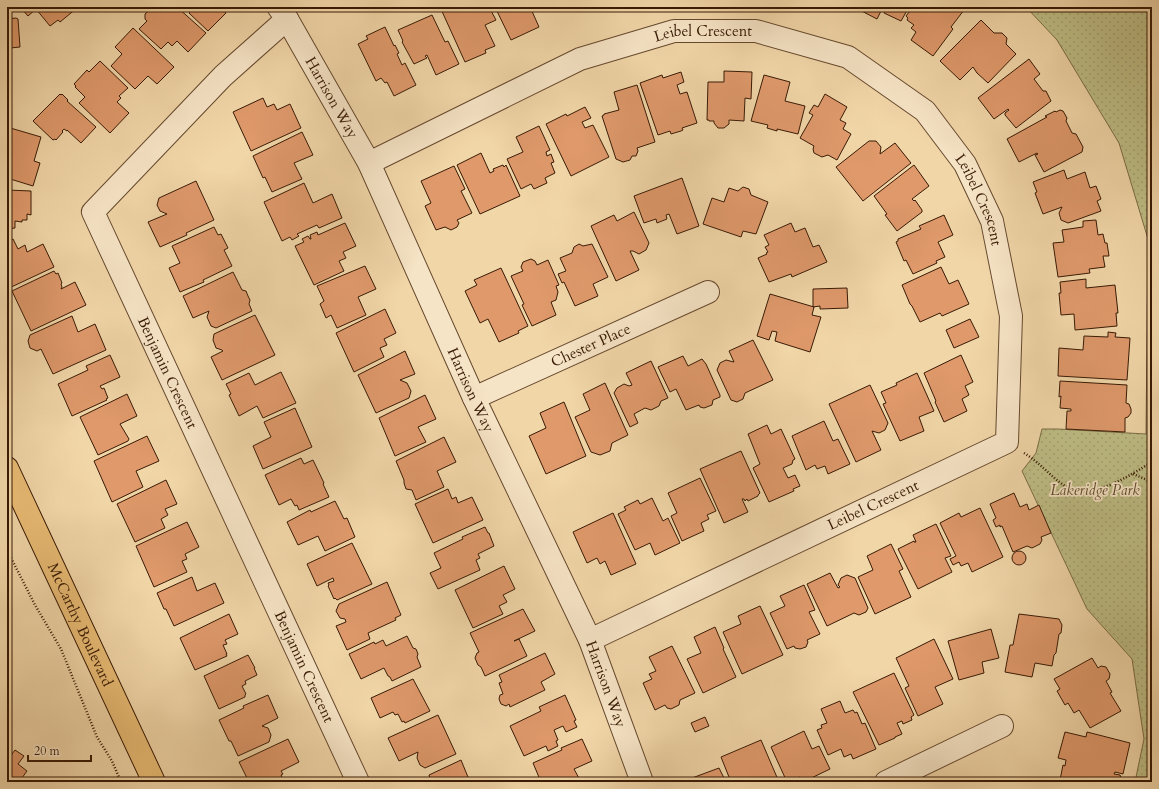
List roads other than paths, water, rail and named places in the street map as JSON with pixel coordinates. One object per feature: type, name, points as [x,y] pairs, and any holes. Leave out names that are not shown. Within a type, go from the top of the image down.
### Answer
[{"type":"main road","name":"McCarthy Boulevard","points":[[7,468],[154,782]]},
{"type":"street","name":"Harrison Way","points":[[283,13],[369,163],[474,398],[590,640],[642,782]]},
{"type":"street","name":"Benjamin Crescent","points":[[283,13],[93,212],[358,782]]},
{"type":"street","name":"Leibel Crescent","points":[[369,163],[580,59],[674,31],[756,31],[848,57],[925,111],[965,164],[992,221],[1010,316],[1007,442],[590,640]]},
{"type":"street","name":"Chester Place","points":[[474,398],[708,292]]},
{"type":"street","points":[[886,782],[1002,726]]},
{"type":"park label","name":"Lakeridge Park","points":[[1095,490]]}]
